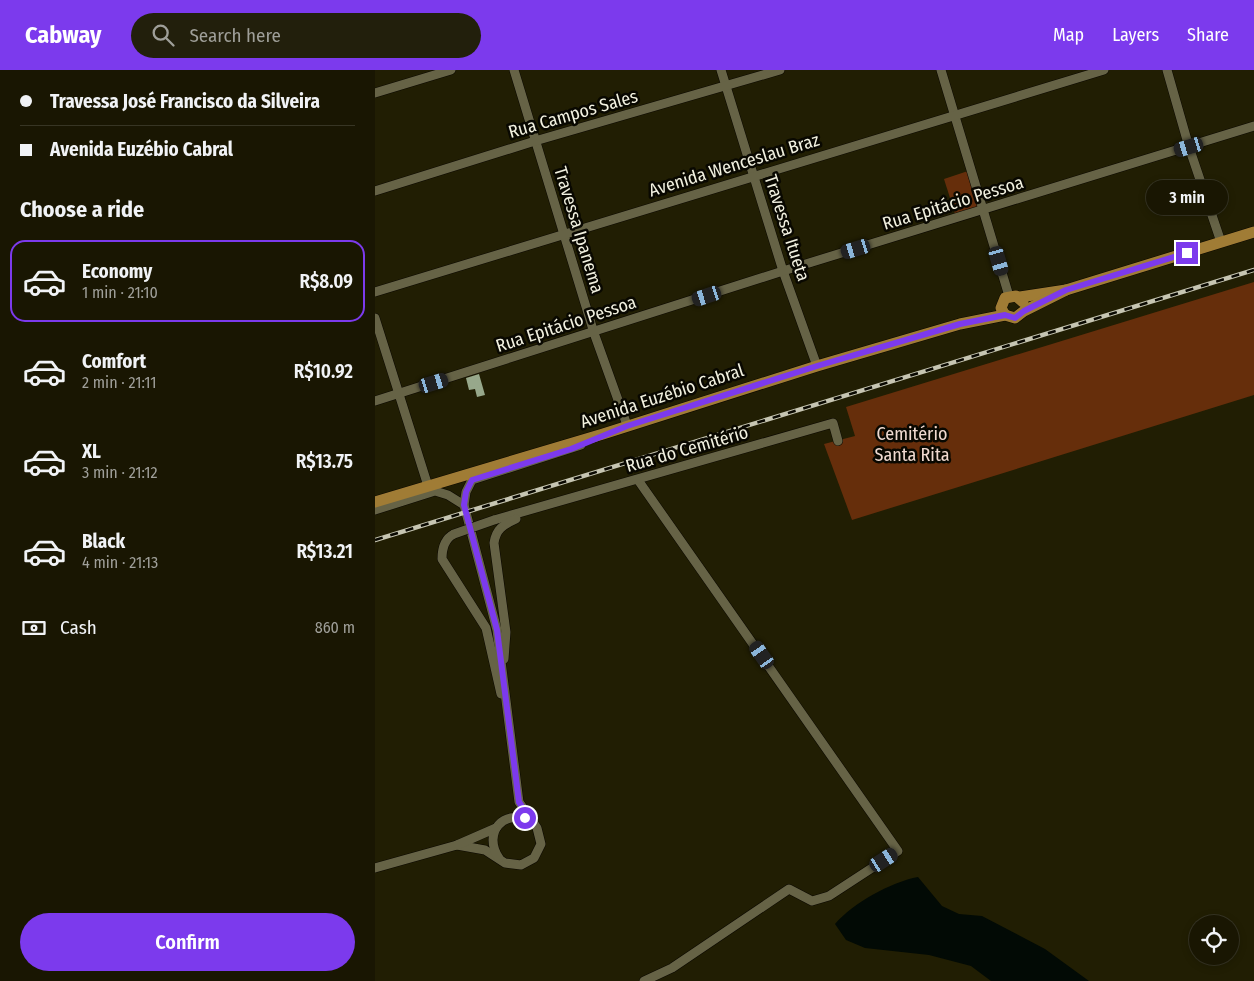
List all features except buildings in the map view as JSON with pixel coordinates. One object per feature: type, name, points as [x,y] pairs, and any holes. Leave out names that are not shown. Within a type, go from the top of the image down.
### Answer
[{"type":"main road","name":"Avenida Euzébio Cabral","points":[[375,502],[960,324],[1009,303],[1066,290],[1254,232]]},
{"type":"main road","name":"Avenida Euzébio Cabral","points":[[1009,303],[1015,318],[1024,311],[1066,290]]},
{"type":"main road","points":[[1009,303],[1024,304],[1024,311]]},
{"type":"street","points":[[375,93],[451,70]]},
{"type":"street","name":"Travessa Ipanema","points":[[515,70],[563,235],[594,333],[627,426]]},
{"type":"street","name":"Travessa Itueta","points":[[721,70],[783,271],[817,366]]},
{"type":"street","name":"Rua Campos Sales","points":[[375,191],[535,141],[727,87],[780,70]]},
{"type":"street","points":[[941,70],[984,211],[1009,303]]},
{"type":"street","name":"Avenida Wenceslau Braz","points":[[375,292],[1104,70]]},
{"type":"street","points":[[1167,70],[1189,147],[1221,242]]},
{"type":"street","name":"Rua Epitácio Pessoa","points":[[375,401],[594,333],[783,271],[984,211],[1254,126]]},
{"type":"street","points":[[375,318],[428,486]]},
{"type":"street","name":"Rua do Cemitério","points":[[509,718],[486,628],[445,566],[442,548],[446,540],[454,534],[494,520],[833,423],[838,440]]},
{"type":"street","points":[[457,845],[485,850],[513,865],[521,865],[534,858],[541,844],[537,828],[519,802],[497,630],[464,505],[466,492],[472,480],[571,449],[603,434]]},
{"type":"street","points":[[638,480],[898,851],[829,896],[812,902],[789,889],[672,968],[644,981]]},
{"type":"street","points":[[375,510],[435,491],[448,495],[464,505]]},
{"type":"street","name":"Rua do Cemitério","points":[[502,665],[507,646],[507,632],[494,543],[495,533],[505,524],[534,510]]},
{"type":"street","points":[[499,858],[492,844],[499,825],[519,802]]},
{"type":"street","points":[[375,868],[457,845],[516,817],[532,822]]},
{"type":"green space","points":[[968,171],[980,210],[956,217],[944,179]]},
{"type":"green space","name":"Cemitério Santa Rita","points":[[1254,282],[1254,395],[852,520],[824,444],[855,436],[846,407]]},
{"type":"shaded area","points":[[918,877],[942,906],[959,914],[982,916],[1045,949],[1089,981],[991,981],[971,966],[929,955],[865,948],[846,940],[835,924],[852,908],[873,894]]},
{"type":"railway","points":[[375,540],[1254,270]]},
{"type":"route","points":[[525,818],[532,822],[519,802],[497,630],[464,505],[466,492],[472,480],[571,449],[603,434],[627,426],[817,366],[960,324],[1005,315],[1011,318],[1019,317],[1024,311],[1066,290],[1187,253]]}]
